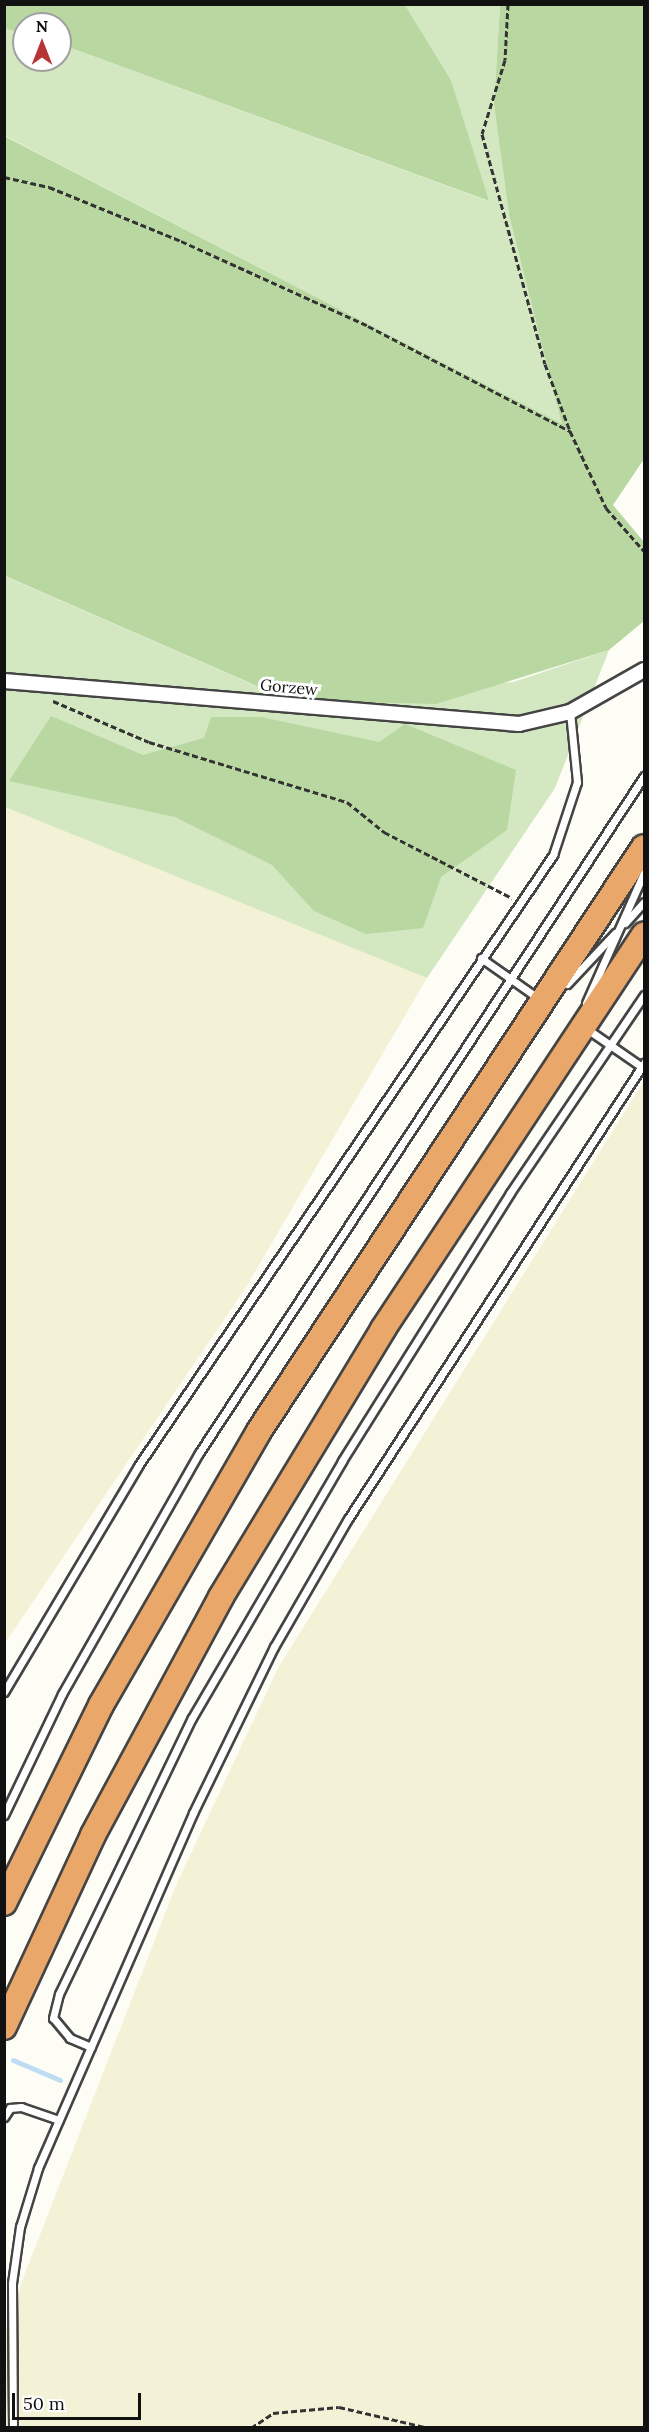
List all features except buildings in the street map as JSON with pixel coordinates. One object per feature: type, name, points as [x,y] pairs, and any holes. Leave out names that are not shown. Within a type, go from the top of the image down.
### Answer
[{"type":"highway","points":[[4,1903],[101,1705],[174,1573],[265,1421],[645,847]]},
{"type":"highway","points":[[4,2027],[93,1835],[220,1597],[383,1329],[645,935]]},
{"type":"street","name":"Gorzew","points":[[4,681],[519,724],[570,712],[645,670]]},
{"type":"lane","points":[[4,1692],[138,1466],[553,855],[574,804],[578,763],[570,712]]},
{"type":"lane","points":[[4,1815],[62,1694],[199,1453],[645,776]]},
{"type":"lane","points":[[560,1060],[645,873]]},
{"type":"lane","points":[[518,1036],[645,902]]},
{"type":"lane","points":[[481,958],[542,1000]]},
{"type":"lane","points":[[91,2047],[70,2038],[52,2018],[59,1994],[192,1718],[342,1461],[510,1192],[613,1047],[645,995]]},
{"type":"lane","points":[[13,2427],[12,2283],[20,2227],[59,2120],[193,1813],[274,1647],[348,1520],[643,1065],[583,1026]]},
{"type":"lane","points":[[4,2117],[10,2108],[21,2107],[59,2120]]},
{"type":"path","points":[[508,4],[505,60],[482,134],[545,364],[570,431],[606,508],[645,551]]},
{"type":"path","points":[[4,177],[49,188],[181,242],[368,326],[570,431]]},
{"type":"path","points":[[43,684],[43,696],[82,717],[347,802],[384,832],[519,902]]},
{"type":"path","points":[[251,2427],[273,2413],[339,2407],[429,2427]]},
{"type":"shaded area","points":[[5,807],[427,978],[246,1287],[5,1643]]},
{"type":"shaded area","points":[[644,1081],[644,2427],[5,2428],[5,2332],[24,2276],[177,1883],[278,1668]]},
{"type":"green space","points":[[4,5],[405,5],[451,80],[489,201],[72,48],[72,12],[12,12],[12,30],[5,28]]},
{"type":"green space","points":[[405,5],[500,5],[494,105],[509,215],[563,425],[5,136],[4,18],[12,20],[12,72],[72,72],[72,48],[488,201],[451,80]]},
{"type":"green space","points":[[500,5],[644,5],[644,459],[613,505],[644,542],[644,621],[609,650],[436,704],[289,700],[5,576],[4,136],[562,424],[509,215],[494,105]]},
{"type":"green space","points":[[4,576],[289,700],[513,682],[609,650],[555,788],[427,978],[5,807]]},
{"type":"green space","points":[[51,716],[143,755],[204,738],[211,717],[261,717],[379,742],[405,724],[516,770],[507,830],[441,877],[423,928],[366,934],[314,911],[272,865],[175,817],[9,781]]},
{"type":"waterway","points":[[13,2060],[60,2080]]}]
